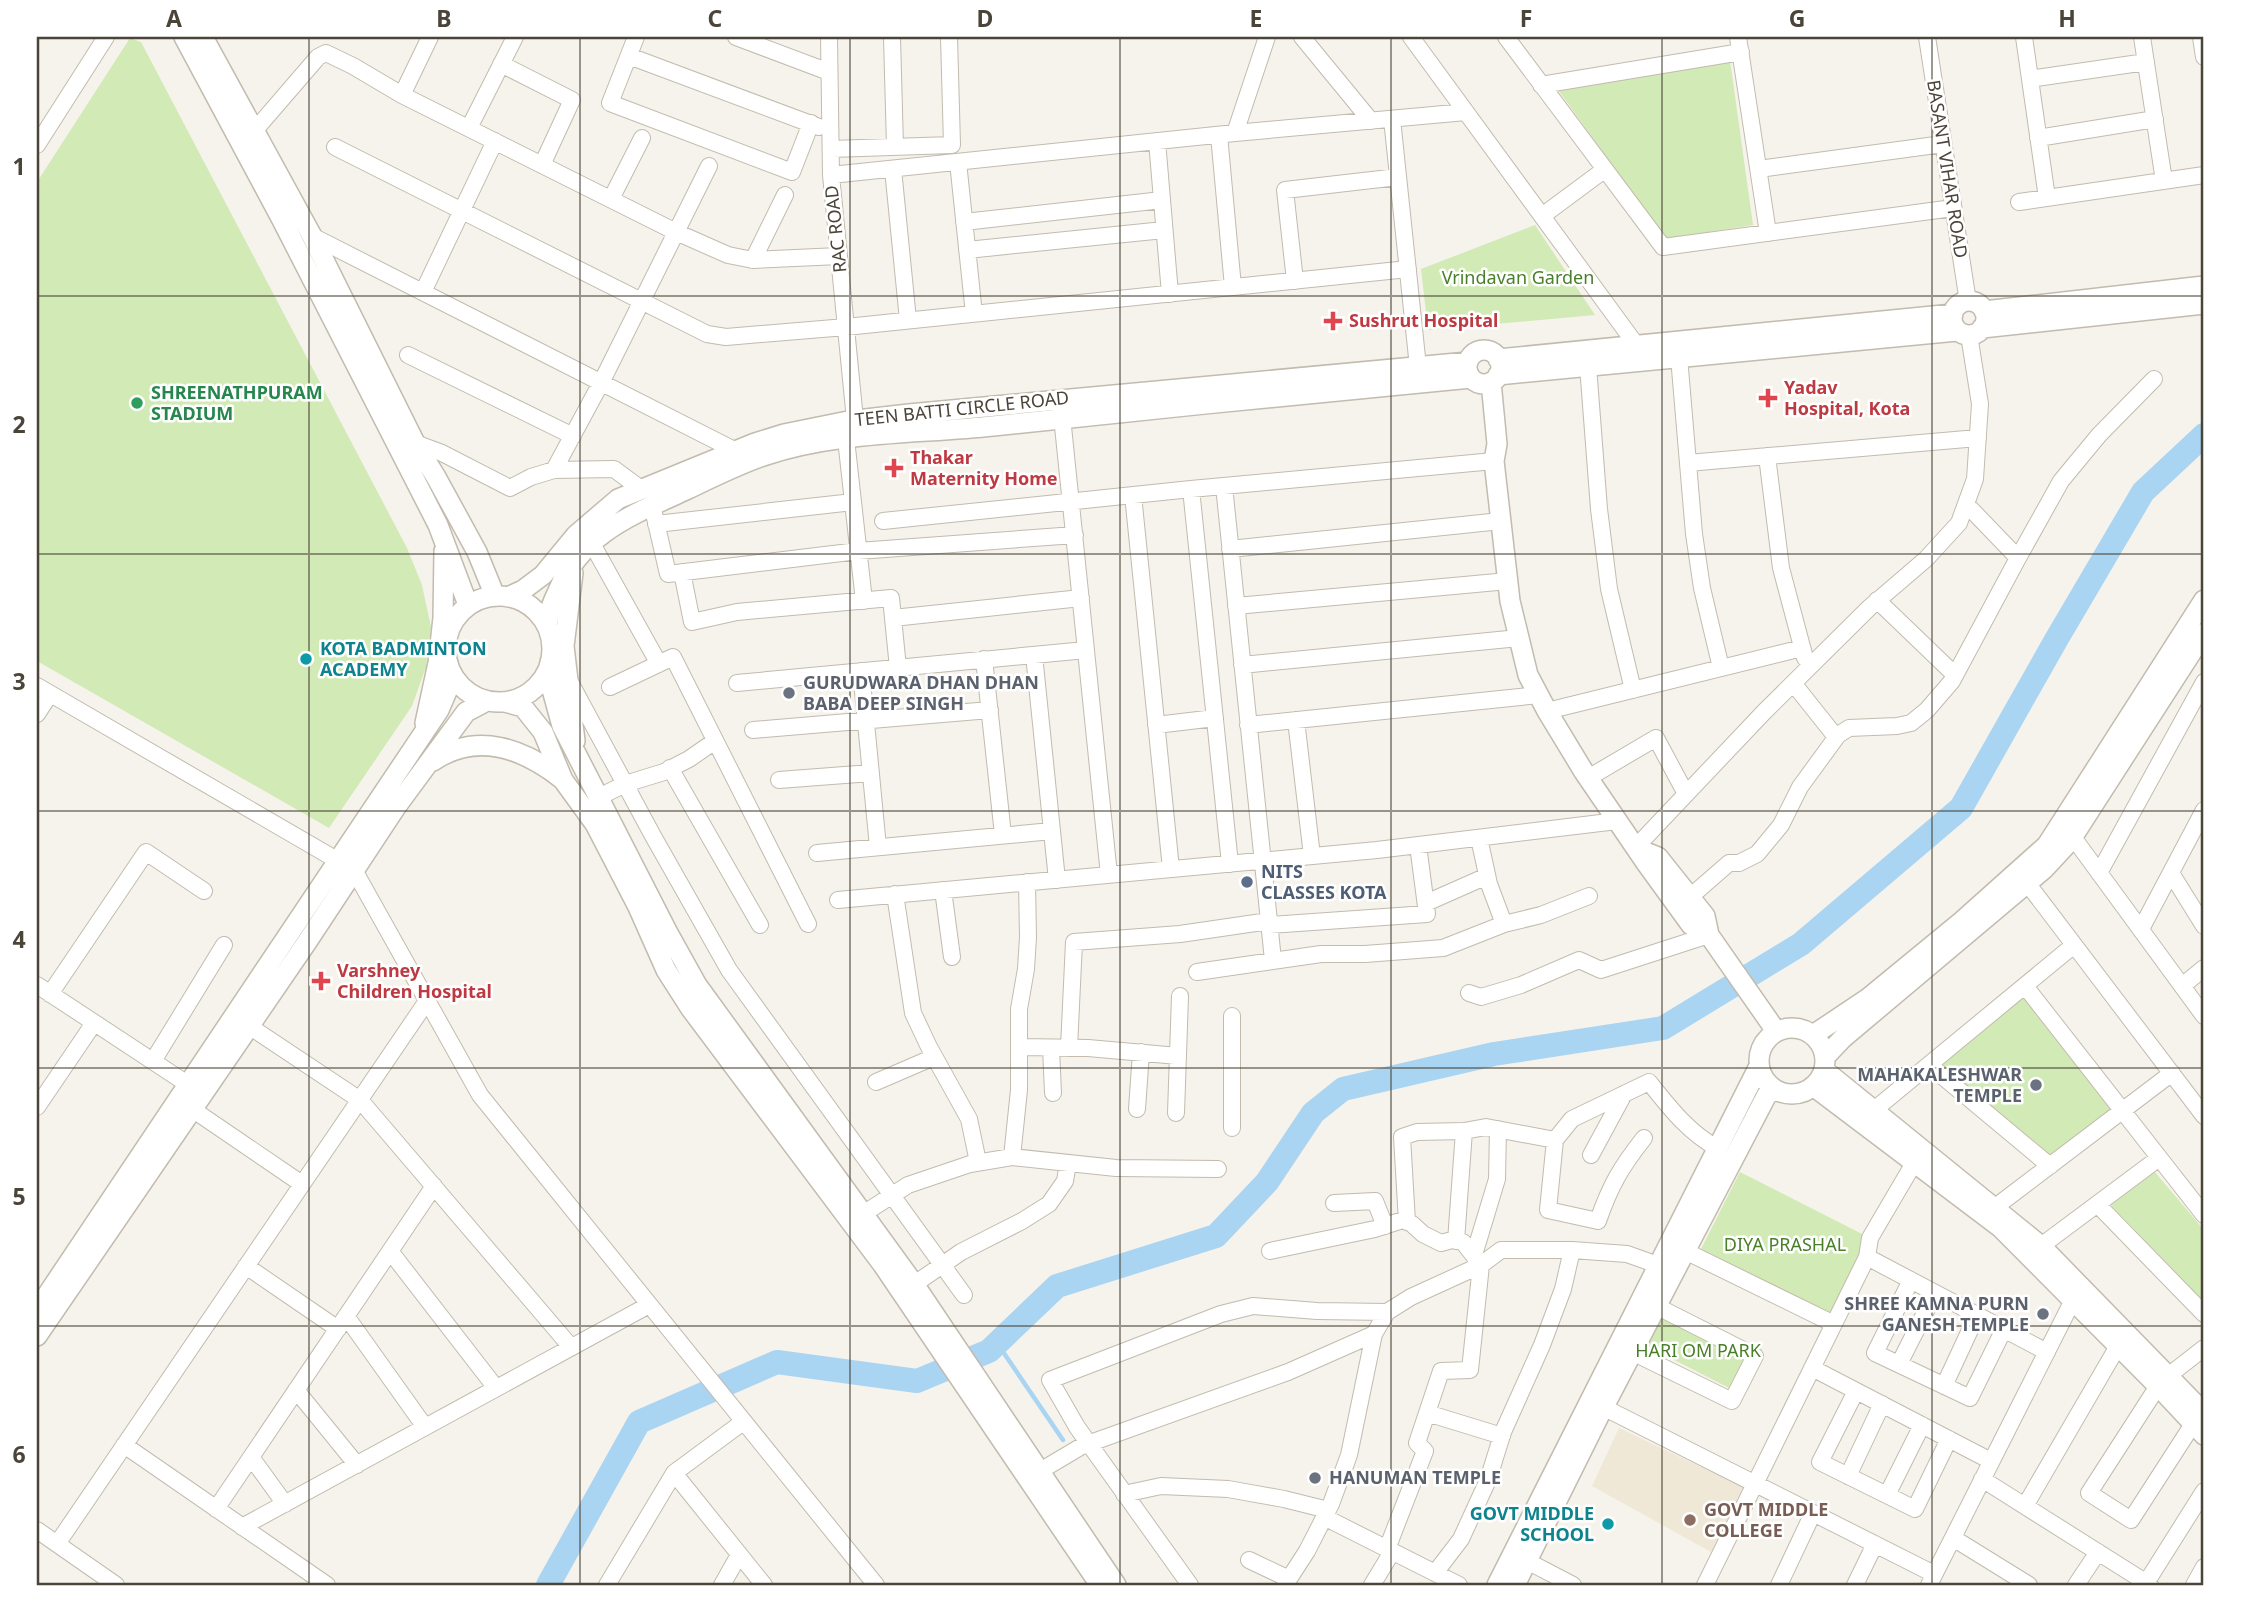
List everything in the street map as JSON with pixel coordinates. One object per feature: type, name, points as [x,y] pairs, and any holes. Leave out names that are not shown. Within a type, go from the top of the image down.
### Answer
[{"type":"street","points":[[37,145],[106,37]]},
{"type":"street","points":[[184,37],[282,220],[444,540],[468,606]]},
{"type":"street","points":[[203,37],[312,236],[415,443],[502,596]]},
{"type":"street","points":[[402,94],[430,37]]},
{"type":"street","points":[[469,128],[515,37]]},
{"type":"street","points":[[636,37],[610,103],[792,172],[811,123]]},
{"type":"street","points":[[736,37],[829,72]]},
{"type":"street","name":"RAC ROAD","points":[[829,37],[831,175],[855,420]]},
{"type":"street","points":[[892,37],[895,147]]},
{"type":"street","points":[[831,149],[952,145],[949,37]]},
{"type":"street","points":[[1236,133],[1267,37]]},
{"type":"street","points":[[1302,37],[1371,121]]},
{"type":"street","points":[[1411,37],[1637,346]]},
{"type":"street","points":[[1506,37],[1663,247],[1953,208]]},
{"type":"street","name":"BASANT VIHAR ROAD","points":[[1636,847],[1808,667],[1877,600],[1926,559],[1958,523],[1975,479],[1980,404],[1927,37]]},
{"type":"street","points":[[2024,37],[2046,198]]},
{"type":"street","points":[[2142,37],[2164,181]]},
{"type":"street","points":[[2201,37],[2204,57]]},
{"type":"street","points":[[1541,85],[1740,45],[1768,233]]},
{"type":"street","points":[[255,130],[322,54],[326,53],[542,165],[728,255],[753,260],[839,256]]},
{"type":"street","points":[[629,56],[830,132]]},
{"type":"street","points":[[2030,79],[2146,62]]},
{"type":"street","points":[[501,64],[572,100],[542,165]]},
{"type":"street","points":[[831,175],[1466,112]]},
{"type":"street","points":[[1392,118],[1418,367]]},
{"type":"street","points":[[2038,138],[2155,120]]},
{"type":"street","points":[[1219,135],[1233,287]]},
{"type":"street","points":[[611,199],[642,138]]},
{"type":"street","points":[[423,292],[495,141]]},
{"type":"street","points":[[1157,141],[1170,294]]},
{"type":"street","points":[[1759,169],[1943,144]]},
{"type":"street","points":[[335,147],[706,334],[726,337],[1408,269]]},
{"type":"street","points":[[958,162],[974,314]]},
{"type":"street","points":[[554,470],[602,381],[709,166]]},
{"type":"street","points":[[893,169],[908,320]]},
{"type":"street","points":[[1542,216],[1604,170]]},
{"type":"street","points":[[2019,202],[2204,175]]},
{"type":"street","points":[[1295,281],[1285,190],[1398,177]]},
{"type":"street","points":[[753,260],[785,195]]},
{"type":"street","points":[[964,222],[1162,200]]},
{"type":"street","points":[[967,250],[1164,230]]},
{"type":"street","points":[[312,236],[745,455],[1061,408],[1679,358],[2204,286]]},
{"type":"street","points":[[1484,373],[1637,346],[2204,304]]},
{"type":"street","points":[[408,355],[573,436]]},
{"type":"street","points":[[1679,358],[1694,534],[1702,587],[1721,668]]},
{"type":"street","points":[[1588,366],[1599,509],[1609,589],[1633,690]]},
{"type":"street","name":"TEEN BATTI CIRCLE ROAD","points":[[502,596],[523,590],[543,575],[576,535],[618,499],[650,506],[784,434],[855,420],[1061,408],[1418,367],[1484,373]]},
{"type":"street","points":[[1484,373],[1497,444],[1494,461],[1507,581],[1528,675],[1588,778],[1617,821],[1691,925],[1709,935]]},
{"type":"street","points":[[1690,897],[1729,863],[1739,863],[1757,854],[1781,825],[1800,787],[1836,737],[1849,728],[1911,723],[1927,710],[1955,675],[2061,481],[2099,435],[2154,379]]},
{"type":"street","points":[[1061,408],[1109,875]]},
{"type":"street","points":[[1688,463],[1978,438]]},
{"type":"street","points":[[846,439],[864,601]]},
{"type":"street","points":[[415,443],[442,453],[510,488],[531,477],[554,470],[614,469],[650,506],[668,574],[858,551],[1075,535]]},
{"type":"street","points":[[1767,456],[1781,568],[1808,667]]},
{"type":"street","points":[[883,521],[1494,461]]},
{"type":"street","points":[[1224,486],[1273,960]]},
{"type":"street","points":[[1191,489],[1230,864]]},
{"type":"street","points":[[1133,495],[1171,869]]},
{"type":"street","points":[[547,626],[548,612],[575,558],[591,542],[632,514],[650,506],[853,502]]},
{"type":"street","points":[[1966,504],[2018,558]]},
{"type":"street","points":[[1230,550],[1501,521]]},
{"type":"street","points":[[421,737],[438,663],[443,618],[444,540]]},
{"type":"street","points":[[591,542],[659,664]]},
{"type":"street","points":[[575,558],[564,646],[578,758]]},
{"type":"street","points":[[682,572],[692,622],[737,612],[891,598],[898,668]]},
{"type":"street","points":[[1236,606],[1507,581]]},
{"type":"street","points":[[908,1289],[866,1243],[691,1009],[666,970],[638,907],[595,824],[563,780],[543,732],[532,717],[523,707],[483,700],[469,693],[450,671],[445,655],[446,638],[452,623],[468,606],[476,601],[502,596],[524,602],[537,612],[547,626],[551,638],[551,686],[562,726],[697,985],[863,1214],[908,1289],[985,1403],[1100,1585]]},
{"type":"street","points":[[893,618],[1081,598]]},
{"type":"street","points":[[1877,600],[1955,675]]},
{"type":"street","points":[[2067,829],[2204,600]]},
{"type":"street","points":[[1242,665],[1519,638]]},
{"type":"street","points":[[1771,1025],[1759,1051],[1762,1077],[1771,1087],[1783,1093],[1796,1094],[1808,1090],[1818,1082],[1825,1064],[1843,1038],[2023,877],[2047,845],[2067,829],[2203,638]]},
{"type":"street","points":[[1248,724],[1543,703],[1633,690],[1802,648]]},
{"type":"street","points":[[737,683],[1086,650]]},
{"type":"street","points":[[1034,654],[1056,880]]},
{"type":"street","points":[[610,687],[673,657],[807,924]]},
{"type":"street","points":[[984,659],[1003,835]]},
{"type":"street","points":[[505,702],[529,693],[538,684],[551,662]]},
{"type":"street","points":[[37,1310],[249,1026],[439,710],[448,689],[450,671]]},
{"type":"street","points":[[861,671],[878,847]]},
{"type":"street","points":[[566,675],[729,970],[964,1294]]},
{"type":"street","points":[[2099,873],[2204,682]]},
{"type":"street","points":[[1793,683],[1836,737]]},
{"type":"street","points":[[37,714],[43,690],[346,865],[480,1095],[876,1585]]},
{"type":"street","points":[[37,1336],[346,865],[466,712],[483,703],[483,700]]},
{"type":"street","points":[[753,730],[989,710]]},
{"type":"street","points":[[1156,724],[1215,718]]},
{"type":"street","points":[[1296,720],[1312,856]]},
{"type":"street","points":[[1588,778],[1656,738],[1686,794]]},
{"type":"street","points":[[599,797],[689,759],[715,741]]},
{"type":"street","points":[[425,767],[457,748],[488,746],[515,751],[534,759],[563,780]]},
{"type":"street","points":[[670,768],[760,925]]},
{"type":"street","points":[[779,780],[871,772]]},
{"type":"street","points":[[2141,929],[2204,810]]},
{"type":"street","points":[[838,900],[1312,856],[1617,821]]},
{"type":"street","points":[[2067,829],[2204,1016]]},
{"type":"street","points":[[817,853],[1052,831]]},
{"type":"street","points":[[1479,838],[1487,876],[1504,924]]},
{"type":"street","points":[[1069,1048],[1074,942],[1180,934],[1269,923],[1427,914],[1418,845]]},
{"type":"street","points":[[1636,847],[1658,858],[1705,916],[1709,935],[1771,1025],[1801,1028],[1813,1035],[1821,1045],[1825,1064],[1874,1110],[2041,1246],[2163,1381],[2201,1424],[2131,1520],[2089,1493],[2163,1381],[2204,1348]]},
{"type":"street","points":[[204,891],[146,852],[44,989],[153,1062],[302,1184]]},
{"type":"street","points":[[2171,873],[2204,926]]},
{"type":"street","points":[[1426,903],[1487,876]]},
{"type":"street","points":[[2023,877],[2204,1115]]},
{"type":"street","points":[[1813,1035],[1867,999],[1962,921],[2023,877]]},
{"type":"street","points":[[1012,1157],[1019,1090],[1019,1009],[1028,937],[1027,882]]},
{"type":"street","points":[[943,890],[952,957]]},
{"type":"street","points":[[895,894],[913,1013],[969,1119],[978,1163]]},
{"type":"street","points":[[1197,972],[1321,954],[1366,954],[1443,948],[1588,896]]},
{"type":"street","points":[[1469,993],[1481,997],[1521,985],[1579,960],[1601,970],[1709,935]]},
{"type":"street","points":[[153,1062],[224,945]]},
{"type":"street","points":[[1874,1110],[2074,945]]},
{"type":"street","points":[[2182,986],[2204,968]]},
{"type":"street","points":[[2025,986],[2204,1215]]},
{"type":"street","points":[[1176,1113],[1180,996]]},
{"type":"street","points":[[57,1544],[427,1001]]},
{"type":"street","points":[[1231,1016],[1232,1128]]},
{"type":"street","points":[[37,1107],[94,1023]]},
{"type":"street","points":[[249,1026],[360,1100],[572,1347]]},
{"type":"street","points":[[1019,1047],[1178,1056]]},
{"type":"street","points":[[1051,1048],[1053,1093]]},
{"type":"street","points":[[1137,1109],[1141,1052]]},
{"type":"street","points":[[876,1082],[934,1057]]},
{"type":"street","points":[[1929,1065],[2050,1166]]},
{"type":"street","points":[[1497,1585],[1597,1404],[1667,1268],[1717,1148],[1759,1066]]},
{"type":"street","points":[[1994,1208],[2172,1073]]},
{"type":"street","points":[[1644,1138],[1624,1163],[1608,1191],[1598,1221],[1548,1210],[1555,1140],[1572,1119],[1649,1082],[1678,1118],[1704,1141],[1717,1148]]},
{"type":"street","points":[[1813,1086],[2001,1228],[2118,1346],[2163,1381]]},
{"type":"street","points":[[1515,1585],[1597,1404],[1632,1352],[1656,1306],[1667,1268],[1685,1251],[1771,1087]]},
{"type":"street","points":[[1591,1155],[1624,1094]]},
{"type":"street","points":[[1407,1222],[1402,1137],[1417,1132],[1464,1131],[1486,1127],[1555,1140]]},
{"type":"street","points":[[1372,1585],[1390,1550],[1425,1451],[1417,1443],[1441,1371],[1470,1370],[1478,1260],[1497,1180],[1498,1129]]},
{"type":"street","points":[[1456,1241],[1464,1131]]},
{"type":"street","points":[[863,1214],[908,1185],[978,1163],[1012,1157],[1116,1168],[1218,1169]]},
{"type":"street","points":[[2041,1246],[2159,1158]]},
{"type":"street","points":[[908,1289],[961,1252],[1049,1204],[1065,1181],[1068,1163]]},
{"type":"street","points":[[1705,1585],[1867,1257],[1870,1238],[1914,1163]]},
{"type":"street","points":[[216,1509],[434,1186]]},
{"type":"street","points":[[1334,1203],[1375,1201],[1385,1226]]},
{"type":"street","points":[[2097,1204],[2204,1314]]},
{"type":"street","points":[[1270,1251],[1404,1220],[1441,1243],[1463,1242],[1478,1260]]},
{"type":"street","points":[[1249,1560],[1287,1582],[1307,1551],[1326,1514],[1349,1455],[1374,1334],[1387,1312],[1478,1260],[1501,1250],[1572,1250],[1627,1254],[1667,1268]]},
{"type":"street","points":[[1124,1494],[1161,1486],[1228,1489],[1284,1499],[1326,1514],[1446,1581],[1461,1539],[1488,1479],[1502,1437],[1542,1345],[1563,1289],[1572,1250]]},
{"type":"street","points":[[390,1251],[496,1388]]},
{"type":"street","points":[[1685,1251],[1834,1324]]},
{"type":"street","points":[[1867,1257],[2047,1352]]},
{"type":"street","points":[[246,1266],[342,1322],[425,1427]]},
{"type":"street","points":[[1911,1280],[1875,1353],[1970,1398],[2004,1329]]},
{"type":"street","points":[[1899,1364],[1935,1293]]},
{"type":"street","points":[[1597,1404],[1875,1544],[1933,1581],[1952,1538],[2073,1300]]},
{"type":"street","points":[[242,1527],[649,1305]]},
{"type":"street","points":[[1190,1585],[1089,1445],[1050,1380],[1221,1314],[1253,1306],[1317,1311],[1387,1312]]},
{"type":"street","points":[[1632,1352],[1732,1401],[1755,1356],[1656,1306]]},
{"type":"street","points":[[1944,1386],[1977,1315]]},
{"type":"street","points":[[1040,1471],[1082,1446],[1288,1372],[1374,1334]]},
{"type":"street","points":[[2025,1506],[2118,1346]]},
{"type":"street","points":[[1812,1368],[1992,1461]]},
{"type":"street","points":[[296,1390],[357,1465]]},
{"type":"street","points":[[1856,1391],[1820,1462],[1915,1509],[1950,1439]]},
{"type":"street","points":[[985,1403],[1040,1471],[1116,1585]]},
{"type":"street","points":[[1848,1476],[1882,1404]]},
{"type":"street","points":[[1427,1413],[1502,1437]]},
{"type":"street","points":[[607,1585],[674,1473],[740,1418]]},
{"type":"street","points":[[1887,1495],[1922,1425]]},
{"type":"street","points":[[124,1445],[327,1585]]},
{"type":"street","points":[[251,1457],[285,1504]]},
{"type":"street","points":[[674,1473],[764,1585]]},
{"type":"street","points":[[1982,1479],[2148,1584],[2204,1491]]},
{"type":"street","points":[[1779,1585],[1813,1513]]},
{"type":"street","points":[[37,1530],[116,1585]]},
{"type":"street","points":[[1952,1538],[2029,1585]]},
{"type":"street","points":[[1855,1585],[1875,1544]]},
{"type":"street","points":[[2076,1585],[2098,1552]]},
{"type":"street","points":[[722,1585],[739,1555]]},
{"type":"street","points":[[1527,1562],[1573,1585]]},
{"type":"street","points":[[2194,1585],[2204,1567]]},
{"type":"shaded area","name":"GOVT MIDDLE COLLEGE","points":[[1619,1428],[1743,1487],[1711,1552],[1592,1486]]},
{"type":"green space","points":[[130,38],[141,42],[407,548],[422,585],[431,627],[426,667],[412,706],[329,828],[37,661],[37,182]]},
{"type":"green space","points":[[1730,60],[1753,225],[1666,239],[1556,87]]},
{"type":"green space","name":"Vrindavan Garden","points":[[1535,225],[1595,315],[1428,330],[1421,269]]},
{"type":"green space","points":[[2024,996],[2114,1111],[2052,1159],[1939,1065]]},
{"type":"green space","points":[[2154,1171],[2204,1230],[2204,1302],[2111,1205]]},
{"type":"green space","name":"DIYA PRASHAL","points":[[1740,1172],[1870,1238],[1829,1317],[1700,1251]]},
{"type":"green space","name":"HARI OM PARK","points":[[1664,1314],[1748,1357],[1731,1389],[1647,1346]]},
{"type":"waterway","points":[[548,1585],[639,1422],[777,1362],[917,1381],[989,1351],[1057,1286],[1216,1236],[1267,1182],[1313,1113],[1343,1089],[1494,1054],[1663,1028],[1801,944],[1961,808],[2143,492],[2204,435]]},
{"type":"waterway","points":[[997,1343],[1063,1440]]},
{"type":"place","name":"Sushrut Hospital","points":[[1333,321]]},
{"type":"place","name":"Yadav Hospital, Kota","points":[[1768,398]]},
{"type":"place","name":"SHREENATHPURAM STADIUM","points":[[137,403]]},
{"type":"place","name":"Thakar Maternity Home","points":[[894,468]]},
{"type":"place","name":"KOTA BADMINTON ACADEMY","points":[[306,659]]},
{"type":"place","name":"GURUDWARA DHAN DHAN BABA DEEP SINGH","points":[[789,693]]},
{"type":"place","name":"NITS CLASSES KOTA","points":[[1247,882]]},
{"type":"place","name":"Varshney Children Hospital","points":[[321,981]]},
{"type":"place","name":"MAHAKALESHWAR TEMPLE","points":[[2036,1085]]},
{"type":"place","name":"SHREE KAMNA PURN GANESH TEMPLE","points":[[2043,1314]]},
{"type":"place","name":"HANUMAN TEMPLE","points":[[1315,1478]]},
{"type":"place","name":"GOVT MIDDLE COLLEGE","points":[[1690,1520]]},
{"type":"place","name":"GOVT MIDDLE SCHOOL","points":[[1608,1524]]}]
